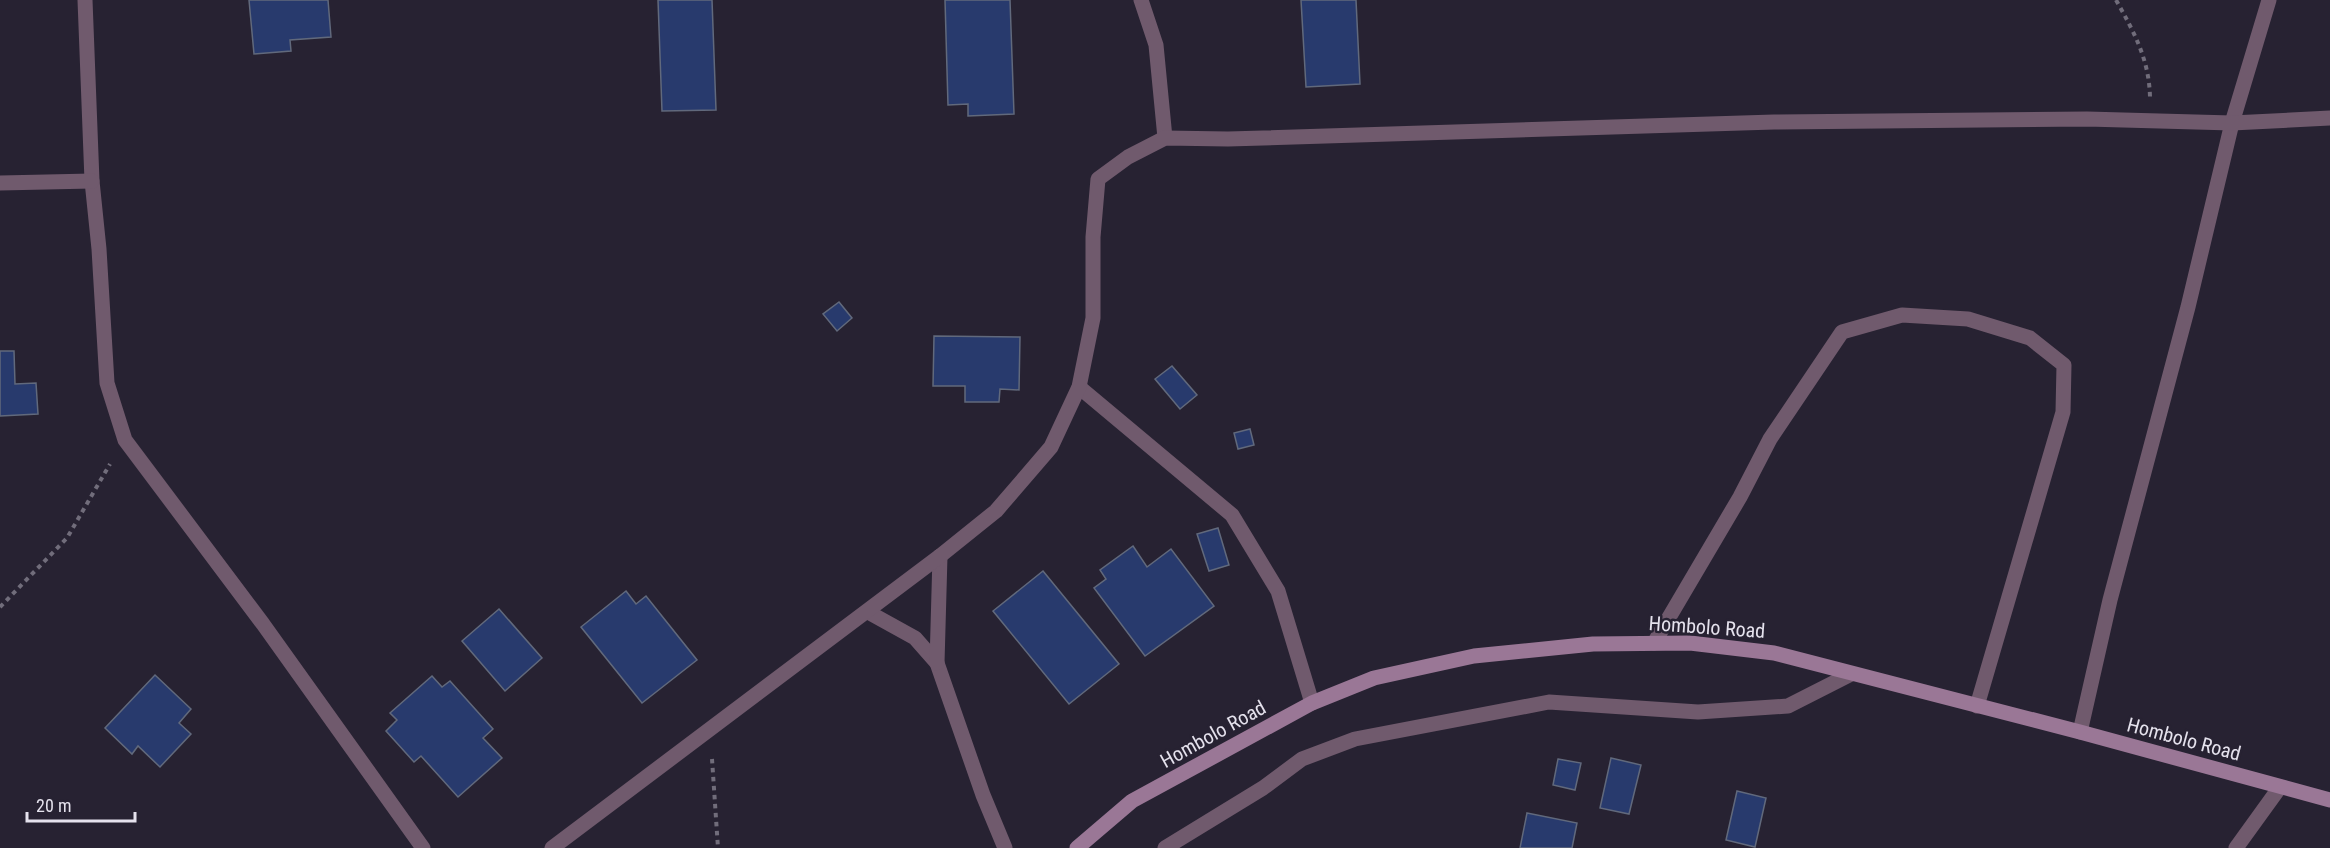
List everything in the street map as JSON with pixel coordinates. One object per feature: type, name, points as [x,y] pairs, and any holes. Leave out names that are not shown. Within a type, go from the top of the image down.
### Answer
[{"type":"street","points":[[85,0],[92,182],[99,249],[107,383],[125,440],[263,624],[423,848]]},
{"type":"street","points":[[1142,0],[1156,45],[1165,138]]},
{"type":"street","points":[[2080,732],[2110,600],[2188,307],[2232,123],[2269,0]]},
{"type":"street","points":[[552,848],[868,612],[996,511],[1051,447],[1079,387],[1093,318],[1093,237],[1098,179],[1128,157],[1165,138],[1228,139],[1774,122],[2150,121],[2232,123],[2330,118]]},
{"type":"street","points":[[0,183],[92,182]]},
{"type":"street","points":[[1653,643],[1740,497],[1770,440],[1842,332],[1902,315],[1968,319],[2030,338],[2064,365],[2063,412],[1977,706]]},
{"type":"street","points":[[1079,387],[1232,515],[1278,591],[1312,703]]},
{"type":"street","points":[[936,663],[940,556]]},
{"type":"street","points":[[868,612],[915,638],[936,663],[983,795],[1005,848]]},
{"type":"street","name":"Hombolo Road","points":[[1077,848],[1132,801],[1312,703],[1374,678],[1474,656],[1593,644],[1690,643],[1774,654],[2080,732],[2330,800]]},
{"type":"street","points":[[1165,848],[1263,788],[1302,759],[1355,739],[1549,702],[1698,712],[1788,706],[1851,674]]},
{"type":"street","points":[[2236,848],[2280,787]]},
{"type":"path","points":[[2116,0],[2138,39],[2146,61],[2150,121]]},
{"type":"path","points":[[0,607],[67,538],[125,440]]},
{"type":"path","points":[[706,732],[715,771],[718,848]]},
{"type":"building","points":[[249,0],[328,0],[331,37],[290,40],[291,51],[254,54]]},
{"type":"building","points":[[658,0],[712,0],[716,110],[662,111]]},
{"type":"building","points":[[945,0],[1010,0],[1014,114],[968,116],[968,104],[948,105]]},
{"type":"building","points":[[1301,0],[1356,0],[1360,84],[1306,87]]},
{"type":"building","points":[[839,302],[852,318],[837,331],[823,314]]},
{"type":"building","points":[[934,336],[1020,337],[1019,390],[1000,389],[999,402],[965,402],[965,386],[933,386]]},
{"type":"building","points":[[0,351],[14,351],[15,384],[36,383],[38,414],[0,416]]},
{"type":"building","points":[[1172,366],[1197,395],[1180,409],[1155,379]]},
{"type":"building","points":[[1250,429],[1254,445],[1238,449],[1234,433]]},
{"type":"building","points":[[1218,528],[1229,565],[1209,571],[1197,534]]},
{"type":"building","points":[[1133,546],[1147,567],[1171,549],[1214,606],[1145,656],[1094,588],[1106,579],[1100,570]]},
{"type":"building","points":[[1043,571],[1119,664],[1069,704],[993,611]]},
{"type":"building","points":[[626,591],[636,604],[646,596],[697,660],[642,703],[581,627]]},
{"type":"building","points":[[499,609],[542,658],[505,691],[462,641]]},
{"type":"building","points":[[155,675],[191,709],[179,723],[191,734],[160,767],[138,746],[132,754],[105,728]]},
{"type":"building","points":[[432,676],[442,687],[450,681],[493,729],[483,738],[502,758],[458,797],[421,756],[414,762],[386,731],[397,720],[390,713]]},
{"type":"building","points":[[1611,758],[1641,765],[1629,814],[1600,808]]},
{"type":"building","points":[[1558,759],[1581,763],[1575,790],[1553,785]]},
{"type":"building","points":[[1737,791],[1766,798],[1755,847],[1726,840]]},
{"type":"building","points":[[1527,813],[1577,823],[1572,848],[1520,848]]}]
